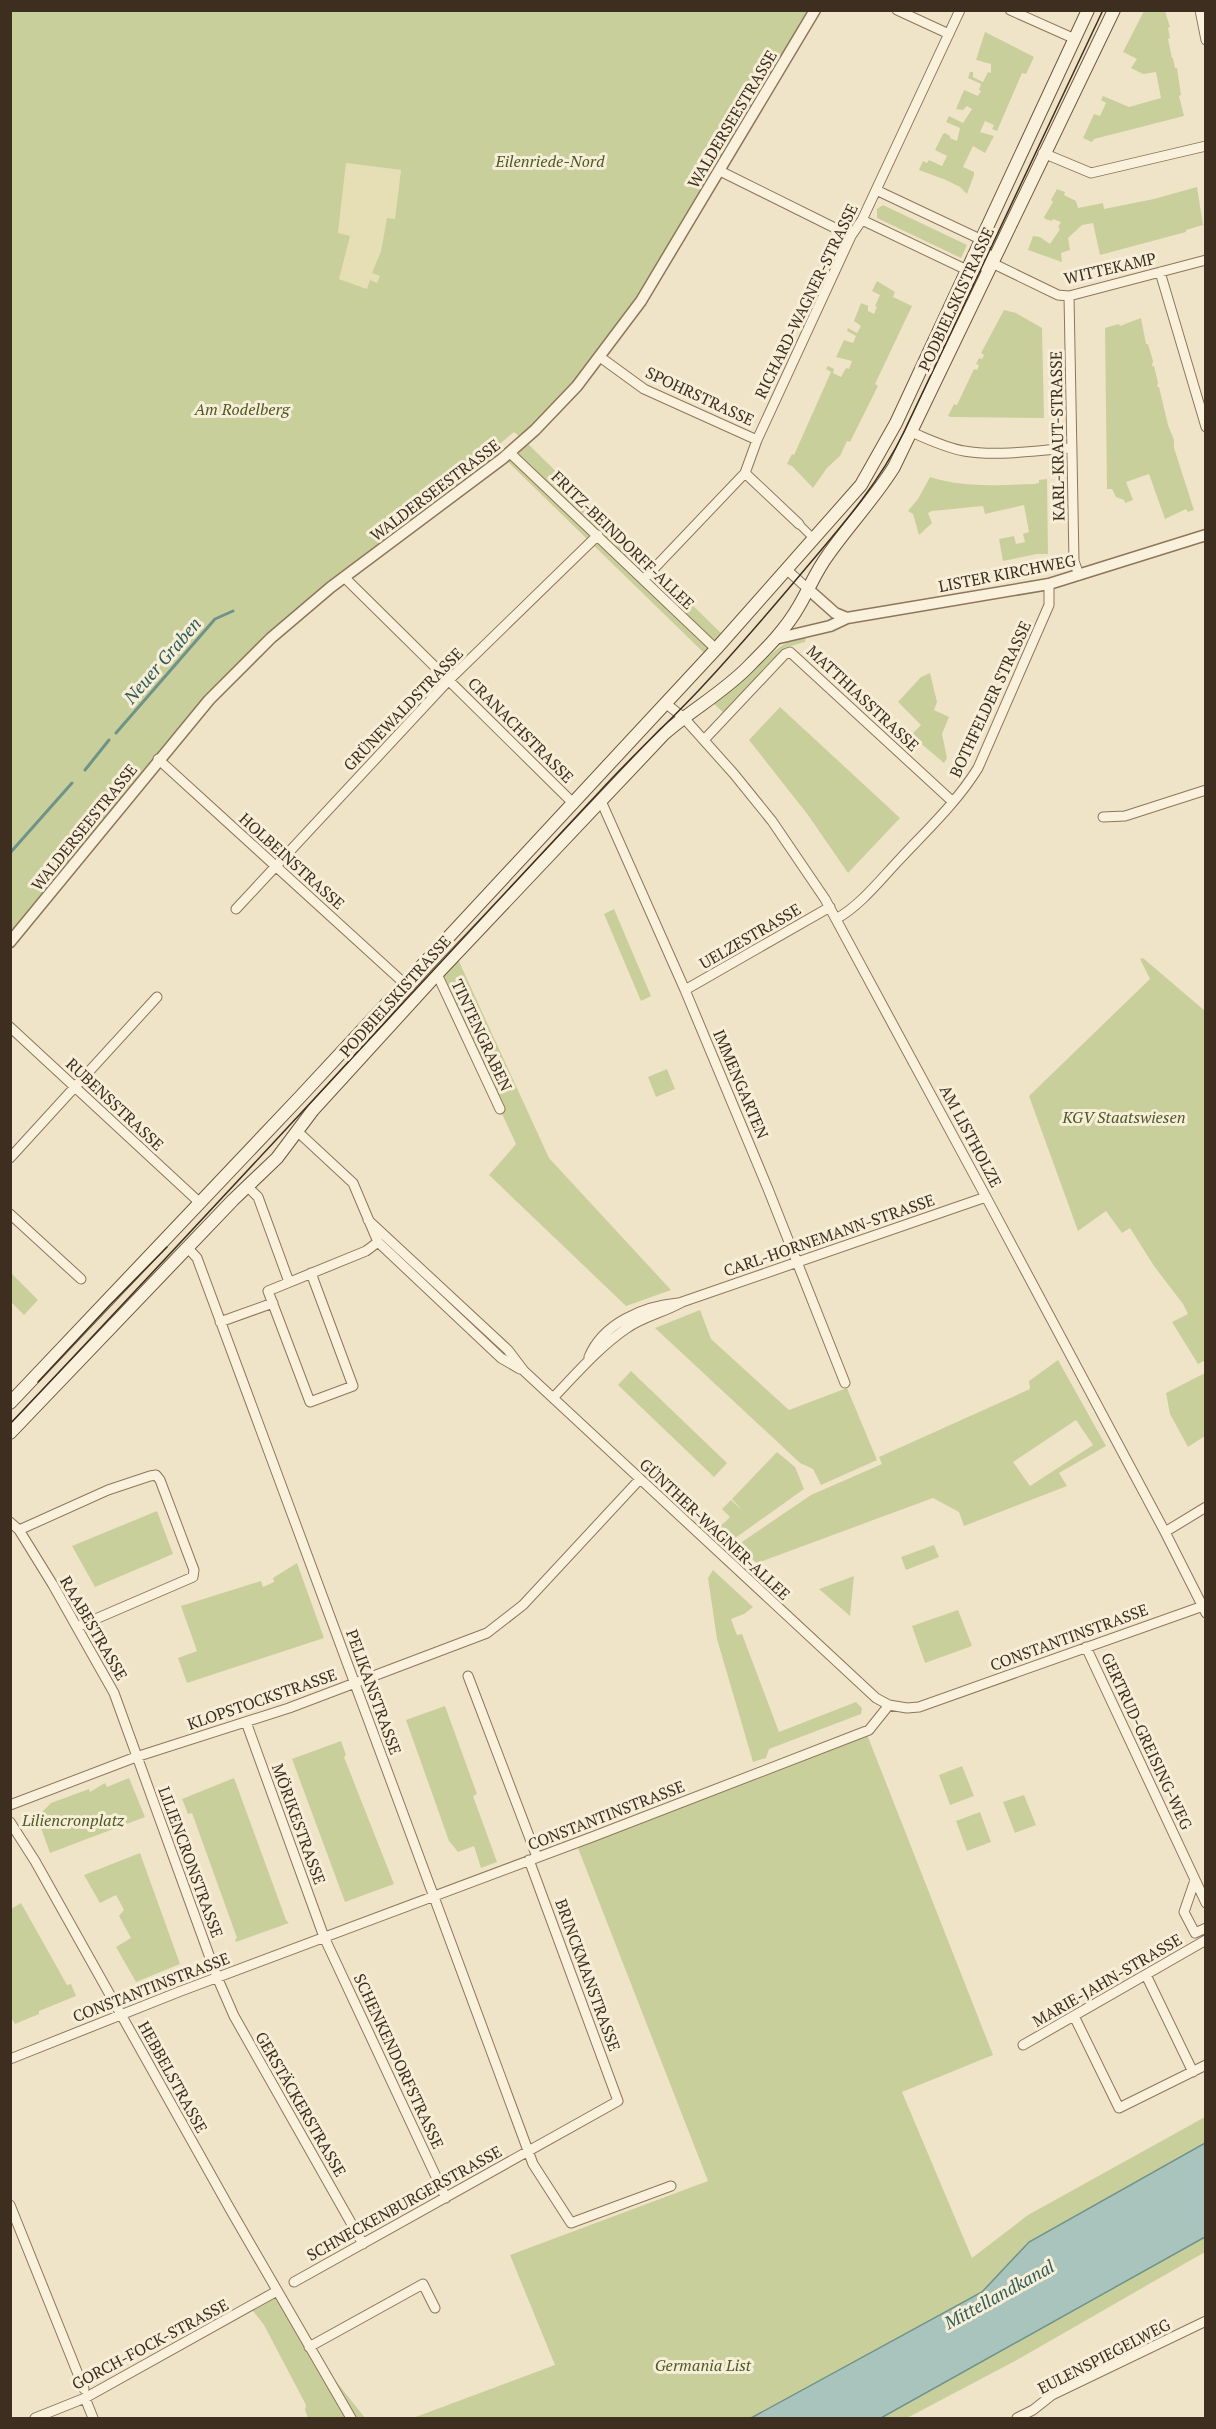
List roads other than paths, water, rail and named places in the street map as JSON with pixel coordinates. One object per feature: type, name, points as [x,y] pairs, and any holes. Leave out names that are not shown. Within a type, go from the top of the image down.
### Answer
[{"type":"main road","name":"PODBIELSKISTRASSE","points":[[10,1402],[574,804],[716,649],[861,485],[872,470],[896,423],[1088,10]]},
{"type":"main road","name":"PODBIELSKISTRASSE","points":[[10,1433],[187,1247],[282,1152],[313,1110],[437,974],[664,734],[683,717],[732,683],[775,639],[799,606],[829,553],[879,492],[894,468],[1043,153],[1060,124],[1114,10]]},
{"type":"main road","points":[[282,1116],[297,1131]]},
{"type":"main road","points":[[172,1231],[187,1247]]},
{"type":"street","name":"WALDERSEESTRASSE","points":[[10,942],[158,759],[209,700],[263,646],[344,577],[465,489],[510,453],[558,407],[600,357],[640,301],[720,171],[814,10]]},
{"type":"street","points":[[897,10],[931,28],[949,34]]},
{"type":"street","name":"RICHARD-WAGNER-STRASSE","points":[[644,579],[745,473],[757,440],[851,236],[862,220],[960,10]]},
{"type":"street","points":[[1010,10],[1075,39]]},
{"type":"street","points":[[1200,10],[1206,40]]},
{"type":"street","points":[[1043,153],[1091,173],[1206,146]]},
{"type":"street","points":[[720,171],[851,236]]},
{"type":"street","points":[[862,220],[968,270],[992,263],[980,239],[876,190]]},
{"type":"street","name":"WITTEKAMP","points":[[992,263],[1058,295],[1069,296],[1206,260]]},
{"type":"street","points":[[1160,272],[1206,427]]},
{"type":"street","name":"KARL-KRAUT-STRASSE","points":[[1069,296],[1074,561],[1079,575]]},
{"type":"street","name":"SPOHRSTRASSE","points":[[600,357],[644,389],[757,440]]},
{"type":"street","points":[[911,432],[964,451],[997,452],[1072,448]]},
{"type":"street","name":"FRITZ-BEINDORFF-ALLEE","points":[[510,453],[716,649]]},
{"type":"street","points":[[745,473],[813,537]]},
{"type":"street","name":"GRÜNEWALDSTRASSE","points":[[236,909],[449,680],[598,535]]},
{"type":"street","name":"LISTER KIRCHWEG","points":[[775,639],[830,626],[847,618],[1049,584],[1206,536]]},
{"type":"street","points":[[786,569],[835,613],[847,618]]},
{"type":"street","name":"CRANACHSTRASSE","points":[[344,577],[574,804]]},
{"type":"street","name":"BOTHFELDER STRASSE","points":[[836,919],[868,893],[953,802],[974,775],[1049,605],[1049,584]]},
{"type":"street","name":"MATTHIASSTRASSE","points":[[704,740],[785,654],[790,652],[953,802]]},
{"type":"street","name":"AM LISTHOLZE","points":[[665,703],[683,717],[704,740],[772,821],[830,907],[1204,1608]]},
{"type":"street","name":"HOLBEINSTRASSE","points":[[158,759],[405,984]]},
{"type":"street","points":[[1103,817],[1125,816],[1206,790]]},
{"type":"street","name":"IMMENGARTEN","points":[[601,801],[685,990],[798,1262],[845,1383]]},
{"type":"street","name":"UELZESTRASSE","points":[[685,990],[830,907]]},
{"type":"street","name":"TINTENGRABEN","points":[[437,974],[500,1109]]},
{"type":"street","points":[[10,1158],[157,997]]},
{"type":"street","name":"RUBENSSTRASSE","points":[[10,1027],[199,1202]]},
{"type":"street","name":"GÜNTHER-WAGNER-ALLEE","points":[[297,1131],[353,1183],[378,1242],[501,1358],[524,1371]]},
{"type":"street","points":[[247,1186],[258,1197],[290,1282]]},
{"type":"street","name":"CARL-HORNEMANN-STRASSE","points":[[553,1398],[588,1360],[592,1350],[606,1334],[623,1320],[662,1304],[682,1302],[986,1197]]},
{"type":"street","points":[[10,1214],[81,1279]]},
{"type":"street","name":"GÜNTHER-WAGNER-ALLEE","points":[[368,1220],[508,1350],[524,1371],[861,1685],[876,1698],[889,1705]]},
{"type":"street","points":[[311,1274],[353,1386],[310,1402],[268,1291],[366,1251],[378,1242]]},
{"type":"street","name":"PELIKANSTRASSE","points":[[187,1247],[197,1258],[529,2150]]},
{"type":"street","points":[[220,1322],[273,1303]]},
{"type":"street","points":[[19,1530],[108,1490],[150,1476],[156,1475],[160,1480],[194,1570],[193,1577],[77,1628]]},
{"type":"street","name":"KLOPSTOCKSTRASSE","points":[[10,1805],[136,1757],[246,1722],[471,1640],[507,1619],[523,1605],[640,1479]]},
{"type":"street","points":[[1165,1532],[1206,1507]]},
{"type":"street","name":"RAABESTRASSE","points":[[10,1522],[19,1530],[114,1693],[136,1757]]},
{"type":"street","name":"CONSTANTINSTRASSE","points":[[10,2059],[217,1977],[869,1730],[889,1705],[907,1708],[920,1707],[1086,1647],[1204,1608]]},
{"type":"street","name":"GERTRUD-GREISING-WEG","points":[[1086,1647],[1206,1903]]},
{"type":"street","name":"BRINCKMANSTRASSE","points":[[468,1676],[618,2101]]},
{"type":"street","name":"MÖRIKESTRASSE","points":[[246,1722],[324,1937]]},
{"type":"street","name":"LILIENCRONSTRASSE","points":[[136,1757],[217,1977]]},
{"type":"street","name":"HEBBELSTRASSE","points":[[10,1822],[351,2418]]},
{"type":"street","points":[[1195,1881],[1184,1912],[1195,1933],[1206,1928]]},
{"type":"street","name":"SCHENKENDORFSTRASSE","points":[[324,1937],[446,2198]]},
{"type":"street","name":"MARIE-JAHN-STRASSE","points":[[1023,2045],[1206,1940]]},
{"type":"street","points":[[1146,1975],[1193,2072]]},
{"type":"street","name":"GERSTÄCKERSTRASSE","points":[[217,1977],[234,2016],[363,2244]]},
{"type":"street","points":[[1074,2016],[1119,2108],[1206,2065]]},
{"type":"street","name":"SCHNECKENBURGERSTRASSE","points":[[294,2282],[618,2101]]},
{"type":"street","points":[[529,2150],[533,2164],[571,2223],[671,2186]]},
{"type":"street","points":[[10,2205],[93,2418]]},
{"type":"street","points":[[309,2347],[423,2284],[435,2308]]},
{"type":"street","name":"GORCH-FOCK-STRASSE","points":[[35,2418],[277,2291]]},
{"type":"street","name":"EULENSPIEGELWEG","points":[[1017,2418],[1033,2410],[1052,2395],[1206,2322]]},
{"type":"water","name":"Mittellandkanal","points":[[1205,2143],[1205,2237],[881,2418],[751,2418],[982,2292],[1029,2242]]},
{"type":"waterway","name":"Neuer Graben","points":[[116,733],[215,619],[233,611]]},
{"type":"waterway","name":"Neuer Graben","points":[[85,770],[109,740]]},
{"type":"waterway","name":"Neuer Graben","points":[[10,853],[72,783]]},
{"type":"tram line","points":[[10,1424],[613,777],[700,689],[849,516],[895,450],[1103,10]]},
{"type":"tram line","points":[[38,1382],[167,1247]]},
{"type":"park label","name":"Eilenriede-Nord","points":[[550,161]]},
{"type":"park label","name":"Am Rodelberg","points":[[242,409]]},
{"type":"park label","name":"KGV Staatswiesen","points":[[1124,1117]]},
{"type":"park label","name":"Liliencronplatz","points":[[73,1820]]},
{"type":"park label","name":"Germania List","points":[[703,2365]]}]
